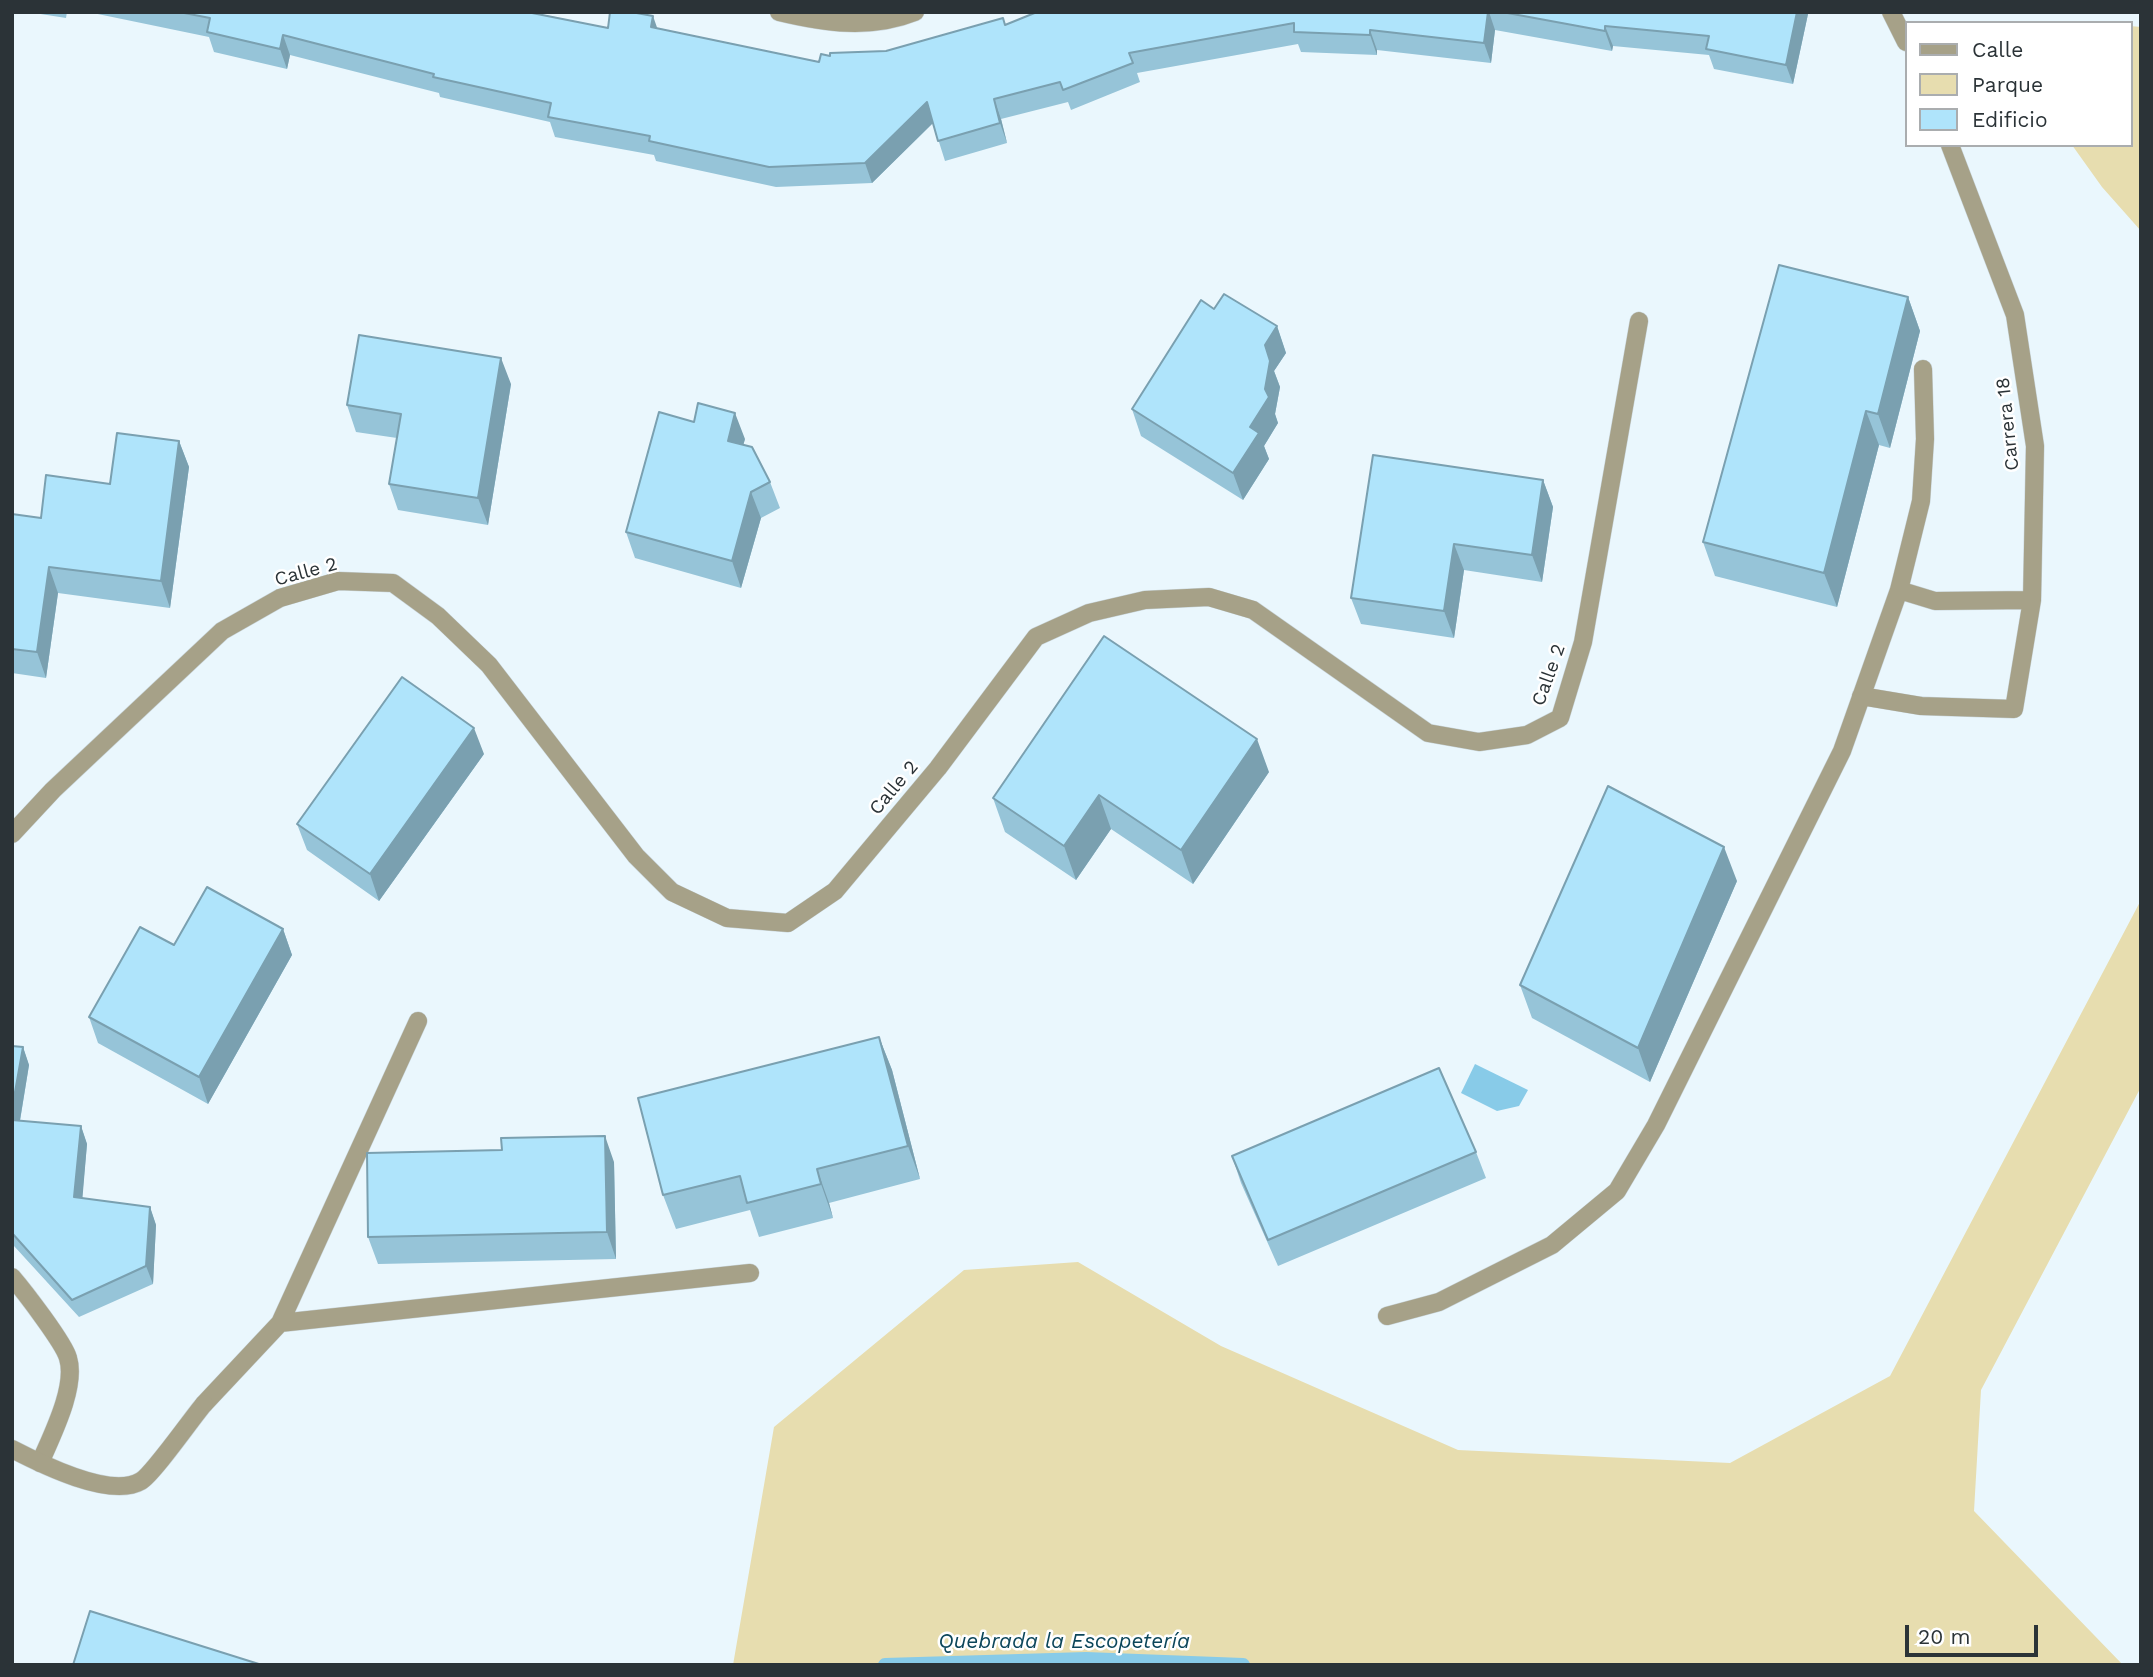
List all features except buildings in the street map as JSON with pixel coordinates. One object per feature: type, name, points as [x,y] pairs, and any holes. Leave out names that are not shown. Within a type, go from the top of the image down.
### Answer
[{"type":"street","points":[[779,12],[827,24],[864,23],[915,12]]},
{"type":"street","points":[[1891,12],[1904,38]]},
{"type":"street","name":"Carrera 18","points":[[1861,696],[1921,706],[2014,709],[2032,600],[2035,446],[2015,315],[1951,147]]},
{"type":"street","name":"Calle 2","points":[[12,834],[53,790],[222,631],[280,598],[338,580],[393,583],[438,616],[489,665],[636,856],[672,892],[727,918],[788,923],[835,891],[938,768],[1036,637],[1100,611],[1145,600],[1209,597],[1253,610],[1428,733],[1479,741],[1527,734],[1560,718],[1583,642],[1639,321]]},
{"type":"street","points":[[1387,1316],[1439,1302],[1552,1245],[1617,1192],[1656,1125],[1842,751],[1899,590],[1921,501],[1925,439],[1923,369]]},
{"type":"street","points":[[1899,590],[1935,601],[2032,600]]},
{"type":"street","points":[[12,1449],[40,1463],[112,1488],[142,1480],[204,1404],[280,1323],[418,1021]]},
{"type":"street","points":[[280,1323],[750,1273]]},
{"type":"street","points":[[12,1277],[68,1359],[69,1384],[57,1423],[40,1463]]},
{"type":"green space","points":[[2132,26],[2141,27],[2141,231],[2102,187],[2073,147],[2132,147]]},
{"type":"green space","points":[[2141,900],[2141,1087],[1981,1390],[1974,1511],[2123,1665],[733,1665],[774,1427],[964,1270],[1078,1262],[1221,1346],[1458,1450],[1730,1463],[1890,1376]]},
{"type":"water","points":[[1475,1064],[1528,1090],[1519,1106],[1497,1111],[1461,1093]]},
{"type":"waterway","name":"Quebrada la Escopetería","points":[[885,1665],[1086,1659],[1243,1665]]}]
